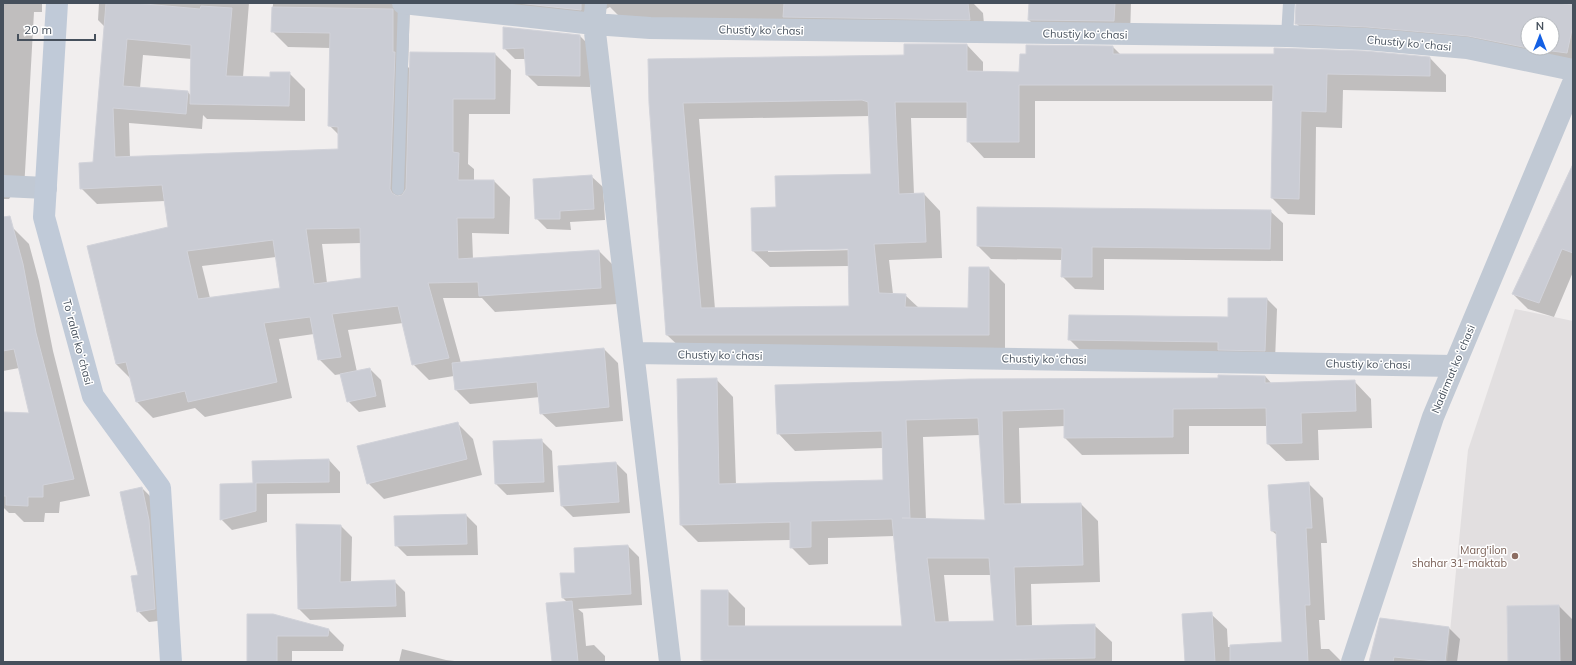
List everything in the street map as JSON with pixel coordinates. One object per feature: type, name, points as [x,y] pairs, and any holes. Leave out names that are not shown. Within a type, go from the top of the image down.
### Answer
[{"type":"street","name":"Toʻralar koʻchasi","points":[[57,3],[44,217],[93,396],[160,488],[171,662]]},
{"type":"street","name":"Chustiy koʻchasi","points":[[403,3],[594,24],[650,28],[1287,36],[1366,39],[1467,48],[1573,70]]},
{"type":"street","points":[[596,3],[594,24],[670,662]]},
{"type":"street","name":"Nadirmat koʻchasi","points":[[1352,662],[1433,417],[1573,82]]},
{"type":"street","points":[[3,186],[46,188]]},
{"type":"street","name":"Chustiy koʻchasi","points":[[634,353],[1454,366]]},
{"type":"lane","points":[[398,190],[403,3]]},
{"type":"lane","points":[[1287,36],[1289,3]]},
{"type":"shaded area","name":"Marg'ilon shahar 31-maktab","points":[[1515,309],[1573,321],[1573,662],[1447,662],[1468,450]]},
{"type":"building","points":[[106,3],[134,3],[200,9],[201,6],[232,8],[226,76],[270,77],[270,72],[290,72],[289,106],[190,104],[191,45],[127,39],[123,86],[188,91],[186,114],[113,108],[115,157],[338,149],[338,127],[328,126],[330,33],[271,32],[272,7],[393,9],[393,52],[395,52],[390,189],[392,193],[397,196],[402,195],[406,189],[410,52],[495,53],[495,99],[453,99],[453,152],[459,153],[458,180],[494,180],[494,218],[457,218],[458,259],[599,250],[601,288],[479,296],[478,282],[428,283],[449,358],[412,365],[398,306],[332,314],[341,357],[318,360],[310,317],[264,323],[277,382],[188,402],[185,391],[136,402],[126,362],[116,364],[87,246],[168,227],[162,185],[80,189],[79,163],[93,162]],"holes":[[[360,228],[361,278],[314,284],[306,229]],[[273,240],[280,288],[198,299],[187,251]]]},
{"type":"building","points":[[517,3],[581,3],[581,10]]},
{"type":"building","points":[[784,3],[968,3],[970,20],[783,17]]},
{"type":"building","points":[[1029,3],[1115,3],[1114,21],[1028,20]]},
{"type":"building","points":[[1296,3],[1557,3],[1573,5],[1573,25],[1567,53],[1560,52],[1560,16],[1520,16],[1520,46],[1468,36],[1367,27],[1295,24]]},
{"type":"building","points":[[503,27],[580,35],[580,76],[526,75],[524,48],[503,49]]},
{"type":"building","points":[[904,44],[967,44],[967,71],[1019,72],[1020,54],[1026,54],[1026,45],[1113,46],[1113,54],[1274,54],[1274,48],[1365,51],[1430,57],[1430,76],[1327,74],[1326,112],[1301,111],[1299,199],[1271,198],[1273,85],[1019,85],[1019,142],[967,142],[967,102],[895,102],[899,194],[924,193],[926,242],[874,244],[879,293],[906,294],[905,307],[968,308],[969,267],[989,267],[989,335],[666,335],[649,103],[648,59],[904,55]],"holes":[[[862,100],[868,102],[871,174],[775,176],[776,207],[751,208],[752,251],[848,249],[849,306],[701,308],[683,103]]]},
{"type":"building","points":[[1573,164],[1573,253],[1562,249],[1539,303],[1512,294]]},
{"type":"building","points":[[592,175],[594,209],[560,211],[560,219],[535,219],[533,179]]},
{"type":"building","points":[[977,207],[1271,210],[1270,249],[1092,247],[1092,277],[1061,277],[1062,248],[977,246]]},
{"type":"building","points":[[10,216],[23,264],[36,333],[74,479],[43,485],[43,497],[28,497],[28,506],[6,505],[6,496],[3,496],[3,412],[29,413],[14,349],[3,351],[3,217]]},
{"type":"building","points":[[1228,298],[1267,298],[1265,351],[1218,350],[1218,342],[1068,340],[1069,315],[1228,317]]},
{"type":"building","points":[[604,348],[609,407],[540,414],[537,382],[455,390],[452,363]]},
{"type":"building","points":[[370,368],[376,396],[347,402],[340,374]]},
{"type":"building","points":[[1218,375],[1265,376],[1265,383],[1355,380],[1356,411],[1301,413],[1302,443],[1267,444],[1266,408],[1173,409],[1173,437],[1064,438],[1064,409],[1002,411],[1004,504],[1081,503],[1083,565],[1014,567],[1016,626],[1095,624],[1095,658],[994,660],[701,660],[701,590],[728,590],[728,626],[902,626],[892,519],[811,521],[811,547],[790,548],[790,522],[680,525],[677,379],[717,378],[719,484],[883,480],[882,431],[777,434],[775,385],[971,379],[1218,378]],"holes":[[[978,418],[985,520],[902,518],[910,518],[906,420]],[[927,558],[989,558],[994,621],[935,622]]]},
{"type":"building","points":[[458,422],[467,459],[367,484],[357,446]]},
{"type":"building","points":[[542,439],[544,482],[495,484],[493,441]]},
{"type":"building","points":[[329,459],[329,482],[256,483],[256,511],[220,520],[220,484],[253,483],[252,461]]},
{"type":"building","points":[[616,462],[619,502],[561,506],[558,466]]},
{"type":"building","points":[[1309,482],[1312,528],[1306,528],[1310,605],[1305,605],[1308,662],[1230,662],[1230,645],[1282,642],[1276,531],[1271,531],[1268,485]]},
{"type":"building","points":[[142,487],[149,520],[155,609],[137,612],[131,576],[138,575],[120,492]]},
{"type":"building","points":[[466,514],[467,544],[395,546],[394,516]]},
{"type":"building","points":[[296,524],[341,525],[340,582],[395,580],[396,606],[298,609]]},
{"type":"building","points":[[628,545],[631,594],[562,598],[560,573],[575,573],[574,548]]},
{"type":"building","points":[[572,601],[578,662],[552,662],[546,603]]},
{"type":"building","points":[[1559,605],[1560,662],[1508,662],[1507,606]]},
{"type":"building","points":[[1212,612],[1215,662],[1185,662],[1182,614]]},
{"type":"building","points":[[247,614],[273,614],[329,629],[328,636],[277,636],[277,662],[247,662]]},
{"type":"building","points":[[1380,618],[1449,627],[1445,662],[1394,657],[1393,662],[1369,662]]},
{"type":"place","name":"Marg'ilon shahar 31-maktab","points":[[1515,556]]}]
